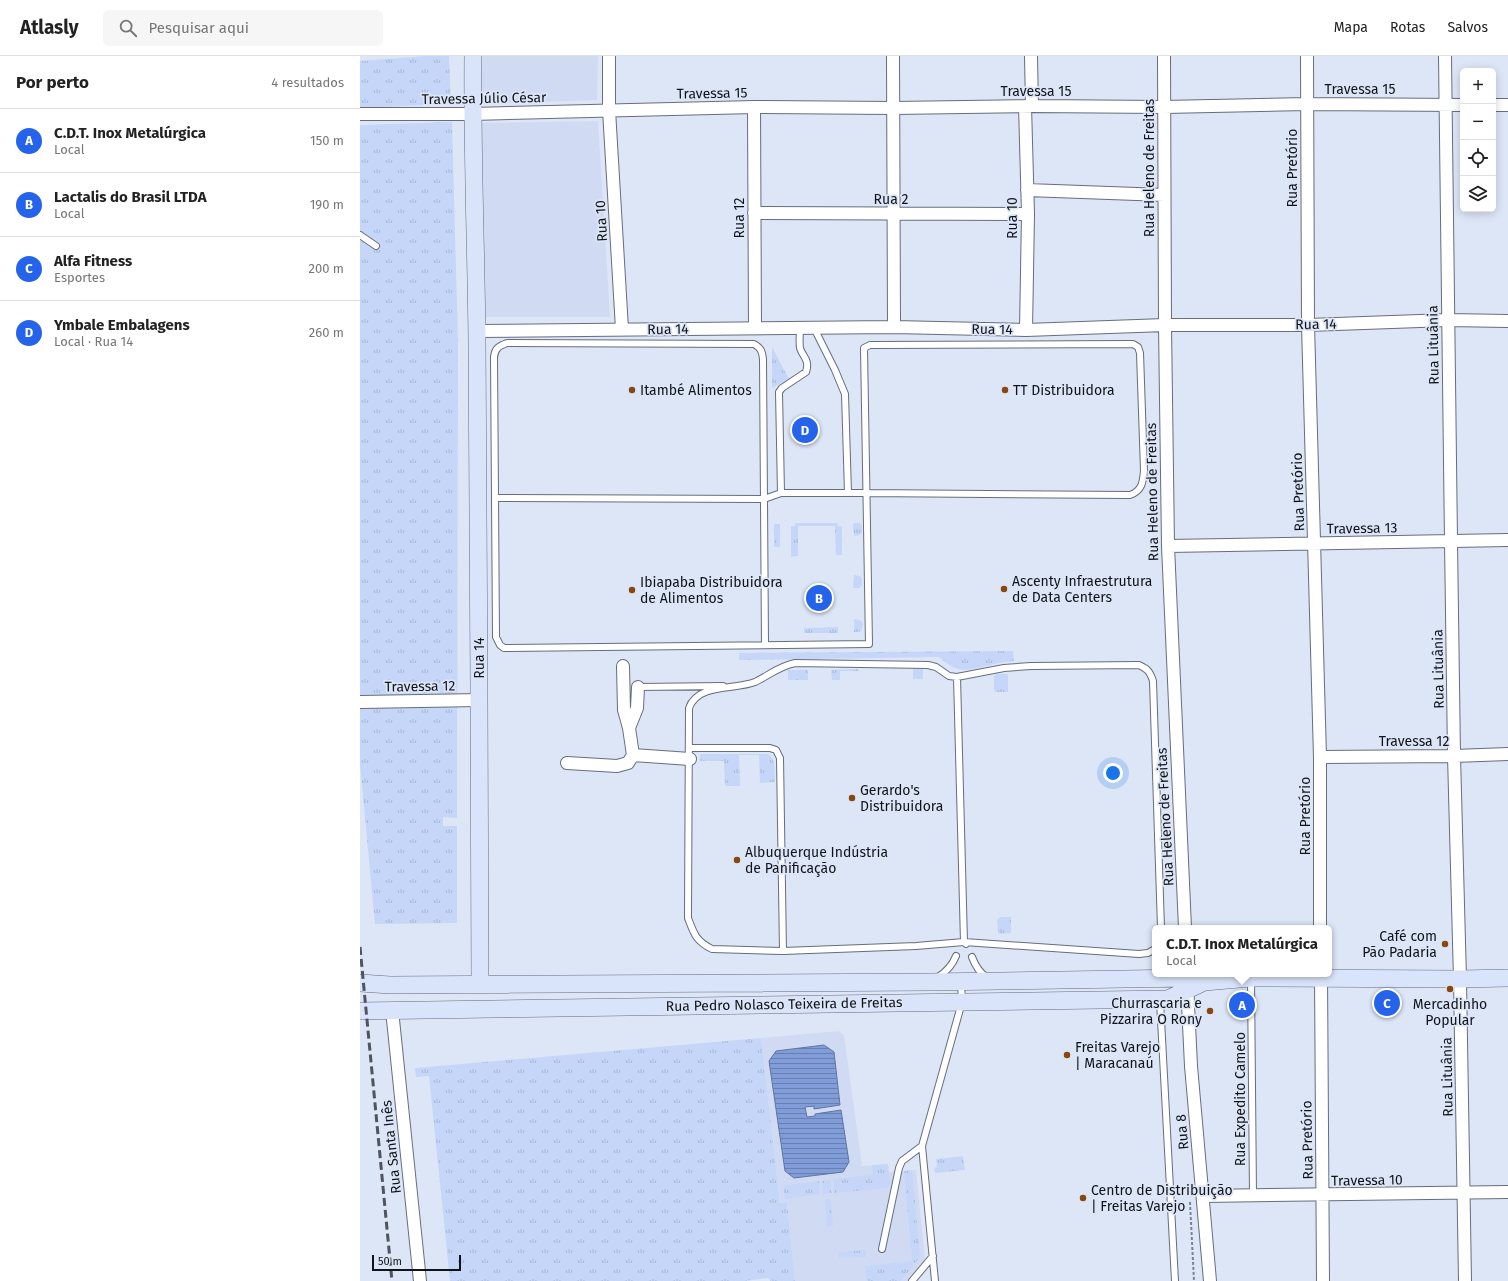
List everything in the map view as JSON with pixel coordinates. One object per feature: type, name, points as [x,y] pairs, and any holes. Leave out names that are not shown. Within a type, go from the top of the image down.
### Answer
[{"type":"main road","name":"Rua 14","points":[[474,56],[472,114],[477,331],[480,700],[480,984]]},
{"type":"main road","name":"Rua Pedro Nolasco Teixeira de Freitas","points":[[1332,976],[1460,979],[1508,978]]},
{"type":"main road","name":"Rua Pedro Nolasco Teixeira de Freitas","points":[[360,983],[390,985],[993,981],[1191,982],[1286,977]]},
{"type":"main road","name":"Rua Pedro Nolasco Teixeira de Freitas","points":[[360,1011],[1160,999],[1171,998],[1191,982]]},
{"type":"main road","points":[[693,1005],[694,983]]},
{"type":"street","name":"Rua 10","points":[[609,56],[609,110],[622,330]]},
{"type":"street","points":[[892,56],[894,327]]},
{"type":"street","name":"Rua 10","points":[[1026,330],[1027,190],[1031,56]]},
{"type":"street","name":"Rua Heleno de Freitas","points":[[1164,56],[1168,546],[1185,925]]},
{"type":"street","name":"Rua Pretório","points":[[1307,56],[1308,325],[1320,757],[1320,925]]},
{"type":"street","name":"Rua Lituânia","points":[[1445,56],[1454,756],[1460,979],[1465,1281]]},
{"type":"street","name":"Travessa 15","points":[[609,110],[1029,106],[1164,107],[1307,104],[1460,105]]},
{"type":"street","points":[[1496,105],[1508,105]]},
{"type":"street","name":"Rua 12","points":[[754,108],[755,328]]},
{"type":"street","name":"Travessa Júlio César","points":[[360,114],[472,114],[609,110]]},
{"type":"street","points":[[1027,190],[1164,194]]},
{"type":"street","name":"Rua 2","points":[[754,214],[1028,214]]},
{"type":"street","name":"Rua 14","points":[[477,331],[894,327],[1026,330],[1165,325],[1308,325],[1448,320],[1508,321]]},
{"type":"street","name":"Travessa 13","points":[[1168,546],[1508,540]]},
{"type":"street","points":[[567,763],[617,766],[628,763],[633,754],[629,728],[624,710],[623,666]]},
{"type":"street","points":[[629,728],[637,708],[638,688]]},
{"type":"street","name":"Travessa 12","points":[[361,702],[480,700]]},
{"type":"street","points":[[633,754],[690,754]]},
{"type":"street","name":"Travessa 12","points":[[1320,757],[1508,754]]},
{"type":"street","name":"Rua Pretório","points":[[1321,977],[1323,1281]]},
{"type":"street","name":"Rua 8","points":[[1191,982],[1192,1066],[1203,1196]]},
{"type":"street","name":"Rua Santa Inês","points":[[392,1010],[420,1281]]},
{"type":"street","name":"Travessa 10","points":[[1203,1196],[1464,1194],[1508,1192]]},
{"type":"street","points":[[1203,1196],[1210,1281]]},
{"type":"lane","points":[[360,236],[376,246]]},
{"type":"lane","points":[[780,493],[779,392],[782,388],[807,370],[807,361],[800,348],[800,328]]},
{"type":"lane","points":[[814,328],[845,394],[848,493]]},
{"type":"lane","points":[[495,498],[764,499],[780,493],[866,493],[1130,494],[1136,493],[1143,484],[1144,471],[1140,353],[1138,347],[1133,344],[878,344],[866,346],[864,348],[866,493],[869,644],[504,648],[500,645],[496,637],[495,498],[494,357],[495,351],[499,346],[507,343],[754,344],[760,347],[762,352],[764,499],[765,645]]},
{"type":"lane","points":[[1152,950],[1138,954],[964,945],[783,951],[712,949],[702,944],[695,935],[688,918],[690,754],[689,708],[692,701],[699,695],[709,691],[754,682],[783,666],[808,662],[928,665],[936,667],[949,676],[957,677],[1004,668],[1031,666],[1139,665],[1146,668],[1153,681],[1161,925]]},
{"type":"lane","points":[[957,677],[964,945]]},
{"type":"lane","points":[[638,688],[737,685]]},
{"type":"lane","points":[[690,754],[770,748],[776,750],[780,758],[783,951]]},
{"type":"lane","points":[[930,982],[944,973],[953,963],[956,956]]},
{"type":"lane","points":[[972,957],[982,974],[993,981]]},
{"type":"lane","name":"Rua Expedito Camelo","points":[[1251,978],[1253,1196]]},
{"type":"lane","points":[[935,1281],[922,1146],[962,1002],[961,982]]},
{"type":"lane","points":[[1160,999],[1175,1281]]},
{"type":"lane","points":[[882,1249],[899,1168],[902,1161],[922,1146]]},
{"type":"lane","points":[[912,1281],[933,1256]]},
{"type":"shaded area","points":[[480,56],[598,56],[597,100],[479,104]]},
{"type":"shaded area","points":[[598,121],[610,317],[485,317],[481,123]]},
{"type":"shaded area","points":[[839,1031],[844,1035],[862,1166],[888,1164],[889,1172],[916,1170],[925,1259],[907,1281],[795,1281],[787,1202],[780,1203],[761,1038]]},
{"type":"green space","points":[[425,56],[449,56],[451,104],[360,108],[360,61]]},
{"type":"green space","points":[[452,122],[458,342],[457,818],[443,817],[443,826],[457,826],[457,923],[375,924],[360,764],[360,125]]},
{"type":"green space","points":[[772,347],[789,379],[772,388]]},
{"type":"green space","points":[[795,523],[837,523],[838,526],[842,526],[842,555],[836,555],[835,526],[798,526],[798,556],[791,557],[791,526],[795,526]]},
{"type":"green space","points":[[853,523],[860,523],[862,526],[862,533],[854,536]]},
{"type":"green space","points":[[774,524],[780,524],[780,547],[774,547]]},
{"type":"green space","points":[[854,575],[860,576],[862,579],[862,585],[859,588],[853,588]]},
{"type":"green space","points":[[854,619],[860,620],[863,623],[862,629],[859,632],[854,632]]},
{"type":"green space","points":[[838,627],[838,633],[804,633],[804,628]]},
{"type":"green space","points":[[1013,651],[1014,661],[963,670],[953,667],[939,657],[739,660],[739,653]]},
{"type":"green space","points":[[858,669],[859,671],[840,671],[840,680],[832,680],[831,670]]},
{"type":"green space","points":[[913,669],[923,669],[923,679],[913,679]]},
{"type":"green space","points":[[788,670],[808,670],[808,680],[788,680]]},
{"type":"green space","points":[[996,674],[1008,674],[1008,692],[996,692],[994,690],[994,676]]},
{"type":"green space","points":[[700,754],[768,754],[774,763],[775,782],[760,783],[759,755],[739,755],[740,786],[725,786],[724,761],[700,761]]},
{"type":"green space","points":[[1000,917],[1011,917],[1011,933],[1000,934],[998,931],[997,920]]},
{"type":"green space","points":[[761,1038],[780,1203],[787,1202],[795,1281],[771,1281],[768,1278],[744,1281],[450,1281],[429,1076],[416,1077],[415,1068]]},
{"type":"green space","points":[[963,1156],[965,1170],[935,1173],[934,1168],[937,1167],[936,1159]]},
{"type":"green space","points":[[888,1164],[890,1183],[888,1188],[834,1193],[833,1179],[873,1175],[872,1165]]},
{"type":"green space","points":[[912,1170],[920,1257],[901,1281],[867,1281],[865,1266],[912,1261],[904,1171]]},
{"type":"green space","points":[[830,1180],[832,1193],[823,1194],[822,1181]]},
{"type":"green space","points":[[819,1181],[820,1194],[785,1199],[783,1186]]},
{"type":"green space","points":[[825,1199],[831,1199],[833,1226],[827,1227]]},
{"type":"green space","points":[[866,1250],[866,1257],[839,1258],[838,1252]]},
{"type":"water","points":[[824,1045],[834,1052],[840,1105],[814,1109],[814,1106],[805,1107],[807,1117],[815,1116],[815,1114],[841,1110],[849,1162],[843,1172],[794,1178],[785,1171],[769,1061],[776,1051]]},
{"type":"railway","points":[[360,947],[392,1281]]},
{"type":"place","name":"Itambé Alimentos","points":[[632,390]]},
{"type":"place","name":"TT Distribuidora","points":[[1005,390]]},
{"type":"place","name":"Ymbale Embalagens","points":[[805,430]]},
{"type":"place","name":"Ascenty Infraestrutura de Data Centers","points":[[1004,589]]},
{"type":"place","name":"Ibiapaba Distribuidora de Alimentos","points":[[632,590]]},
{"type":"place","name":"Lactalis do Brasil LTDA","points":[[819,598]]},
{"type":"place","name":"Gerardo's Distribuidora","points":[[852,798]]},
{"type":"place","name":"Albuquerque Indústria de Panificação","points":[[737,860]]},
{"type":"place","name":"Café com Pão Padaria","points":[[1445,944]]},
{"type":"place","name":"Mercadinho Popular","points":[[1450,989]]},
{"type":"place","name":"Alfa Fitness","points":[[1387,1003]]},
{"type":"place","name":"C.D.T. Inox Metalúrgica","points":[[1242,1005]]},
{"type":"place","name":"Churrascaria e Pizzarira O Rony","points":[[1210,1011]]},
{"type":"place","name":"Freitas Varejo | Maracanaú","points":[[1067,1055]]},
{"type":"place","name":"Centro de Distribuição | Freitas Varejo","points":[[1083,1198]]}]
